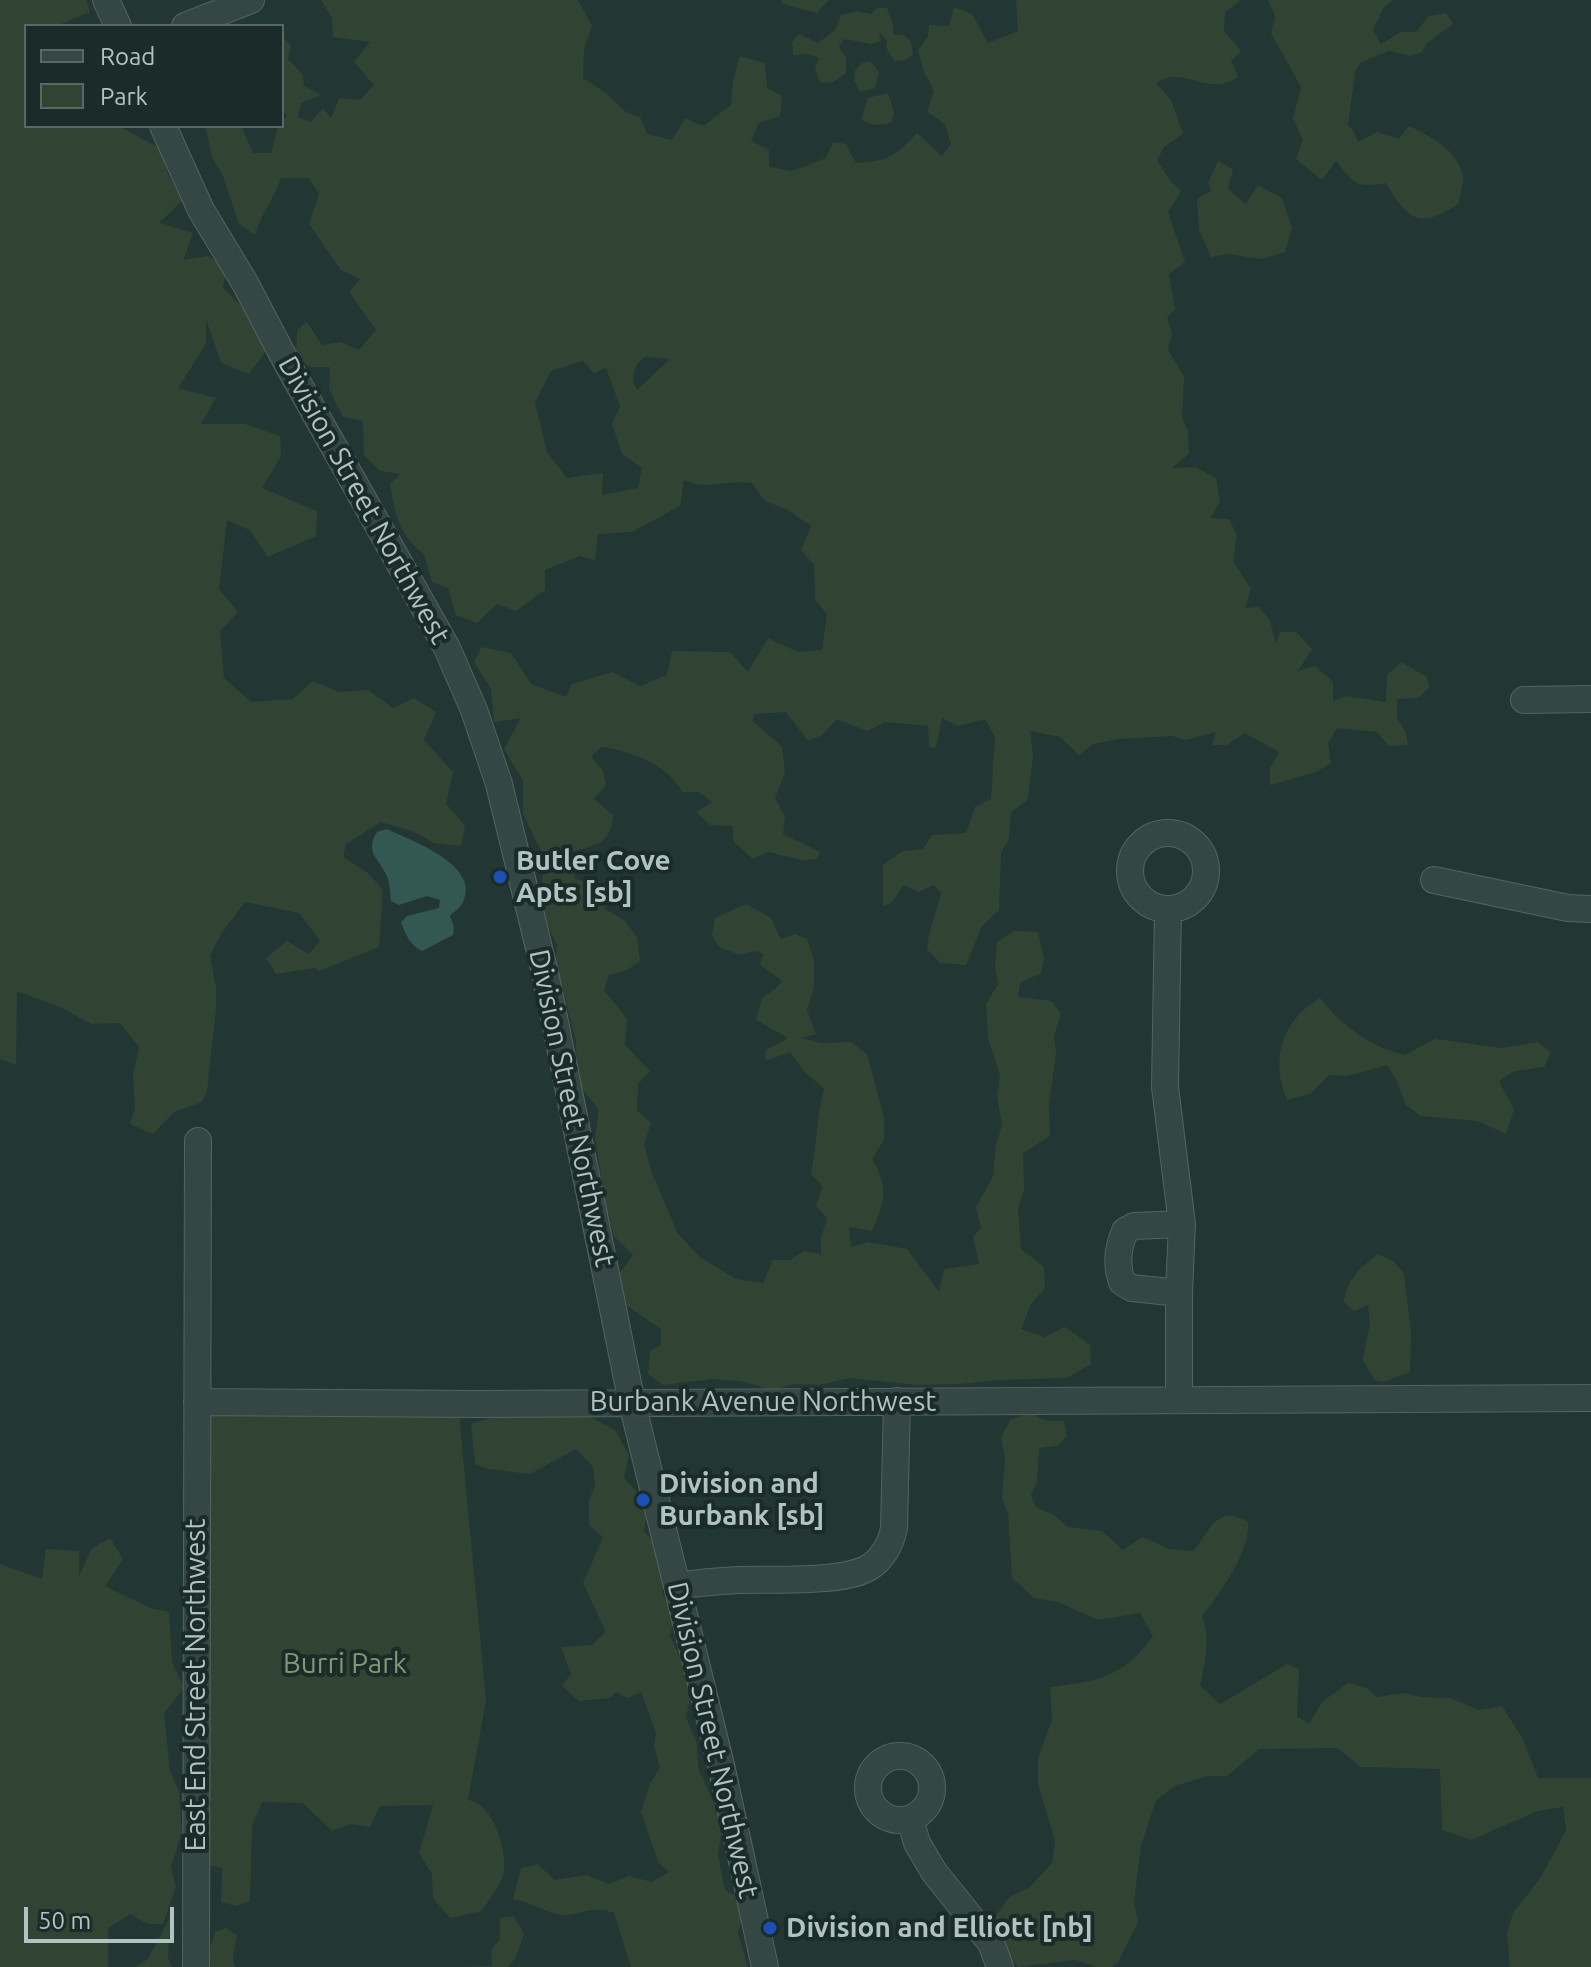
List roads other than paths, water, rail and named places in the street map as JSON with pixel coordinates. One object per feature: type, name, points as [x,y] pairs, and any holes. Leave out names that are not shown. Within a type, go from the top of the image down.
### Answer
[{"type":"street","points":[[106,0],[117,24]]},
{"type":"street","points":[[190,24],[251,0]]},
{"type":"street","name":"Division Street Northwest","points":[[164,128],[201,210],[245,283],[446,646],[474,710],[499,784],[545,973],[632,1403],[721,1765],[765,1967]]},
{"type":"street","points":[[1524,700],[1591,699]]},
{"type":"street","points":[[1434,880],[1568,908],[1591,909]]},
{"type":"street","points":[[1168,909],[1165,1087],[1182,1224],[1179,1399]]},
{"type":"street","points":[[197,1402],[198,1141]]},
{"type":"street","points":[[1179,1293],[1132,1288],[1122,1282],[1119,1255],[1125,1231],[1134,1226],[1182,1224]]},
{"type":"street","name":"Burbank Avenue Northwest","points":[[197,1402],[1591,1398]]},
{"type":"street","points":[[677,1586],[737,1580],[838,1577],[867,1569],[878,1561],[891,1541],[894,1528],[897,1401]]},
{"type":"street","name":"East End Street Northwest","points":[[196,1967],[197,1402]]},
{"type":"street","points":[[910,1819],[917,1843],[934,1872],[991,1943],[1000,1967]]},
{"type":"water","points":[[387,829],[441,856],[462,877],[466,889],[462,904],[450,916],[453,935],[422,951],[408,939],[401,922],[407,916],[439,908],[440,900],[427,896],[399,905],[391,901],[387,877],[372,849],[377,832]]},
{"type":"place","name":"Butler Cove Apts [sb]","points":[[500,877]]},
{"type":"place","name":"Division and Burbank [sb]","points":[[643,1500]]},
{"type":"place","name":"Division and Elliott [nb]","points":[[770,1928]]},
{"type":"park label","name":"Burri Park","points":[[345,1664]]}]
